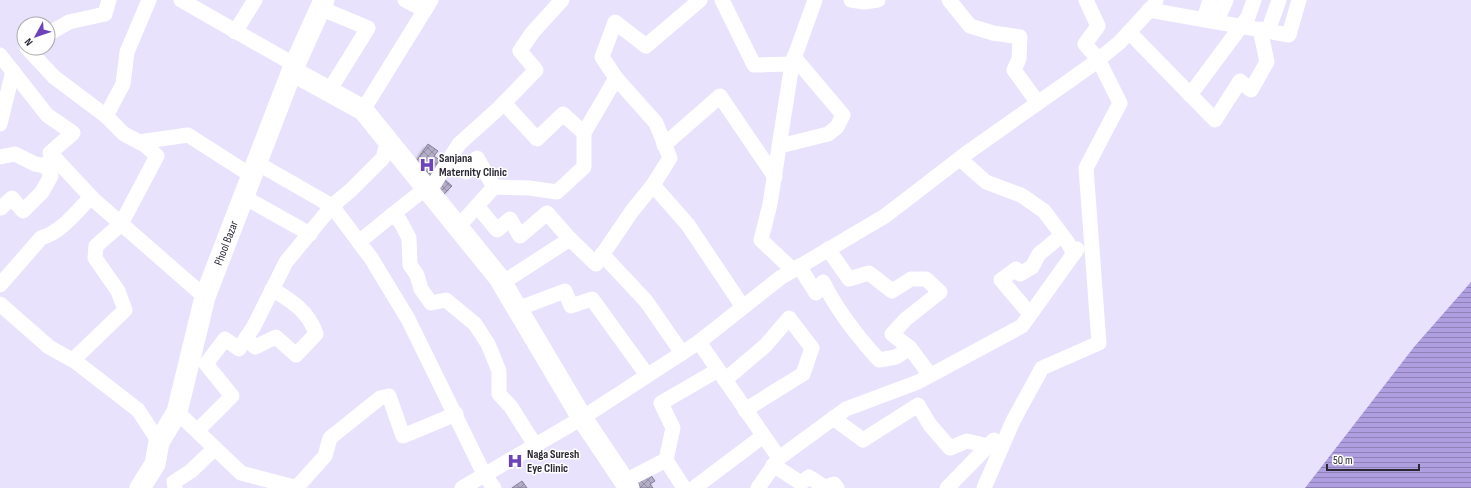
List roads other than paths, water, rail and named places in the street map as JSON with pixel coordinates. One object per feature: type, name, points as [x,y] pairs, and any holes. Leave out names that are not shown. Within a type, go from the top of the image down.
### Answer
[{"type":"street","points":[[56,29],[69,22],[105,14],[109,0]]},
{"type":"street","points":[[106,116],[123,84],[127,52],[149,0]]},
{"type":"street","points":[[181,0],[329,91],[363,110],[502,283],[582,418],[627,485],[666,460],[673,428],[661,403],[722,375],[766,345],[789,318],[812,348],[803,374],[745,410]]},
{"type":"street","points":[[235,32],[255,0]]},
{"type":"street","points":[[363,110],[428,5],[405,0]]},
{"type":"street","points":[[358,242],[392,215],[428,190],[459,144],[504,103],[536,70],[520,51],[532,33],[562,0]]},
{"type":"street","points":[[476,206],[497,230],[510,218],[520,236],[547,213],[570,239],[596,264],[632,211],[653,185],[670,158],[656,123],[616,78],[602,57],[615,22],[646,46],[700,0]]},
{"type":"street","points":[[722,0],[754,65],[793,61]]},
{"type":"street","points":[[815,0],[793,61],[775,177],[761,240],[796,268],[816,293],[823,282],[835,305],[852,330],[879,360],[896,357],[910,348]]},
{"type":"street","points":[[851,0],[864,2],[878,0]]},
{"type":"street","points":[[949,0],[970,26],[993,33],[1020,37],[1019,59],[1014,70],[1038,103]]},
{"type":"street","points":[[984,488],[1013,420],[1042,368],[1098,343],[1086,168],[1120,102],[1098,59],[1085,44],[1098,26],[1086,0]]},
{"type":"street","points":[[1210,0],[1211,20]]},
{"type":"street","points":[[1211,20],[1226,0]]},
{"type":"street","points":[[1190,95],[1242,26],[1248,17],[1254,0]]},
{"type":"street","points":[[1129,32],[1215,120],[1240,81],[1251,90],[1267,62],[1264,30],[1279,0]]},
{"type":"street","points":[[462,488],[582,418],[699,342],[780,278],[885,216],[960,159],[1098,59],[1129,32],[1153,5],[1211,20],[1289,35],[1299,0]]},
{"type":"street","points":[[322,4],[368,28],[329,91]]},
{"type":"street","name":"Phool Bazar","points":[[140,488],[155,464],[159,442],[177,412],[205,297],[293,68],[322,4]]},
{"type":"street","points":[[0,55],[47,115],[73,133],[50,152],[49,160],[51,176],[42,192],[23,211],[12,198],[1,208],[0,207]]},
{"type":"street","points":[[34,56],[54,77],[106,116],[124,134],[139,142],[157,156],[121,224],[96,246],[95,258],[118,291],[126,310],[72,360]]},
{"type":"street","points":[[780,146],[828,134],[837,127],[843,115],[793,61]]},
{"type":"street","points":[[0,124],[13,71]]},
{"type":"street","points":[[458,227],[494,187],[529,188],[557,192],[584,167],[584,133],[616,78]]},
{"type":"street","points":[[664,145],[720,96],[775,177]]},
{"type":"street","points":[[504,103],[537,139],[563,114],[584,133]]},
{"type":"street","points":[[139,142],[188,134],[254,169],[332,206],[358,242],[408,319],[456,414],[484,474],[494,488]]},
{"type":"street","points":[[198,430],[232,396],[206,364],[225,340],[239,349],[286,262],[332,206],[351,190],[383,158],[388,140]]},
{"type":"street","points":[[0,157],[15,154],[35,164],[49,160]]},
{"type":"street","points":[[449,159],[466,172],[477,158],[494,187]]},
{"type":"street","points":[[758,488],[776,462],[846,409],[930,375],[1022,326],[1075,252],[1044,211],[1021,195],[986,182],[960,159]]},
{"type":"street","points":[[49,160],[205,297]]},
{"type":"street","points":[[653,185],[688,225],[743,307]]},
{"type":"street","points":[[0,285],[41,238],[50,235],[64,224],[91,197]]},
{"type":"street","points":[[244,197],[310,234]]},
{"type":"street","points":[[392,215],[400,221],[409,238],[410,265],[417,275],[420,289],[431,303],[446,300],[475,324],[488,344],[500,371],[499,394],[511,408],[535,445]]},
{"type":"street","points":[[1030,314],[1001,280],[1016,269],[1020,274],[1032,267],[1039,254],[1062,235]]},
{"type":"street","points":[[502,283],[570,239]]},
{"type":"street","points":[[828,249],[849,279],[869,273],[892,292],[911,279],[926,279],[940,292],[906,319],[892,334],[910,348],[930,375]]},
{"type":"street","points":[[602,254],[646,301],[682,353]]},
{"type":"street","points":[[246,338],[255,347],[276,337],[296,355],[316,334],[313,322],[294,302],[272,289]]},
{"type":"street","points":[[517,309],[565,291],[571,306],[592,299],[647,376]]},
{"type":"street","points":[[0,304],[49,347],[72,360],[110,386],[138,410],[159,442]]},
{"type":"street","points":[[699,342],[763,436],[776,462],[801,484],[809,477],[825,487],[834,484],[838,488]]},
{"type":"street","points":[[177,412],[198,430],[241,473],[297,488],[324,456],[330,438],[380,398],[389,396],[403,436],[456,414]]},
{"type":"street","points":[[833,418],[864,440],[918,405],[930,425],[950,448],[967,441],[988,446]]},
{"type":"street","points":[[947,488],[1013,420]]},
{"type":"street","points":[[694,488],[763,436]]},
{"type":"street","points":[[175,488],[174,482],[192,471],[215,448]]},
{"type":"street","points":[[666,460],[684,488]]},
{"type":"place","name":"Sanjana Maternity Clinic","points":[[427,165]]},
{"type":"place","name":"Naga Suresh Eye Clinic","points":[[515,461]]}]
